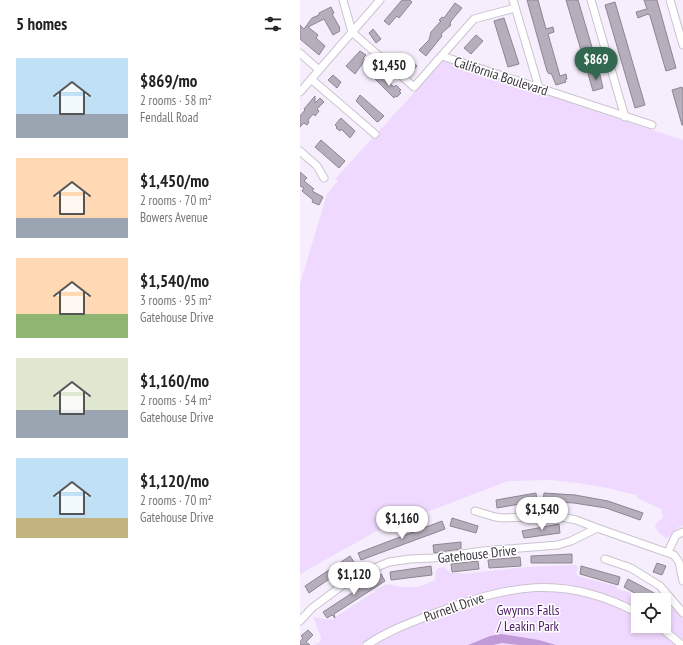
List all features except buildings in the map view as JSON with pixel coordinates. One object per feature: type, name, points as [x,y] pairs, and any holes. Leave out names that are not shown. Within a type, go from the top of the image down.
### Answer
[{"type":"street","points":[[343,0],[352,32],[414,87],[474,19],[515,8]]},
{"type":"street","points":[[300,92],[380,0]]},
{"type":"street","points":[[513,0],[539,88]]},
{"type":"street","points":[[591,0],[625,117]]},
{"type":"street","points":[[670,0],[683,45]]},
{"type":"street","points":[[300,53],[319,70]]},
{"type":"street","name":"California Boulevard","points":[[442,56],[652,125]]},
{"type":"street","points":[[311,79],[375,134]]},
{"type":"street","points":[[300,151],[317,166],[324,178]]},
{"type":"street","points":[[475,511],[503,518],[557,516],[576,520],[668,552],[677,557],[683,581]]},
{"type":"street","name":"Gatehouse Drive","points":[[300,621],[312,608],[347,582],[360,574],[389,562],[410,558],[433,558],[558,545],[572,541],[597,528]]},
{"type":"street","points":[[668,552],[676,535],[683,532]]},
{"type":"street","points":[[605,559],[631,568],[660,586],[683,613]]},
{"type":"street","name":"Purnell Drive","points":[[367,645],[387,633],[460,604],[502,591],[542,588],[575,590],[594,594],[631,610]]},
{"type":"street","points":[[668,633],[682,645]]},
{"type":"green space","points":[[443,61],[683,140],[683,525],[676,529],[667,539],[658,532],[655,527],[657,522],[663,518],[661,509],[639,499],[636,495],[607,488],[551,480],[508,481],[375,532],[300,574],[300,284],[327,194],[338,181],[335,179]]},
{"type":"green space","points":[[576,565],[578,567],[576,573],[578,576],[616,586],[617,589],[631,594],[631,607],[608,597],[523,586],[500,588],[459,601],[383,631],[361,645],[315,645],[320,642],[321,637],[313,617],[331,620],[386,584],[401,587],[418,587],[435,580],[436,571],[438,568],[444,567],[451,573],[462,574],[526,567]]},
{"type":"green space","name":"Gwynns Falls / Leakin Park","points":[[546,589],[588,595],[631,612],[631,633],[665,633],[679,645],[371,645],[386,635],[497,594]]},
{"type":"green space","points":[[671,608],[674,609],[683,619],[683,643],[671,632]]},
{"type":"shaded area","points":[[501,634],[539,640],[556,645],[519,645],[502,643],[493,645],[468,645],[490,636]]}]
